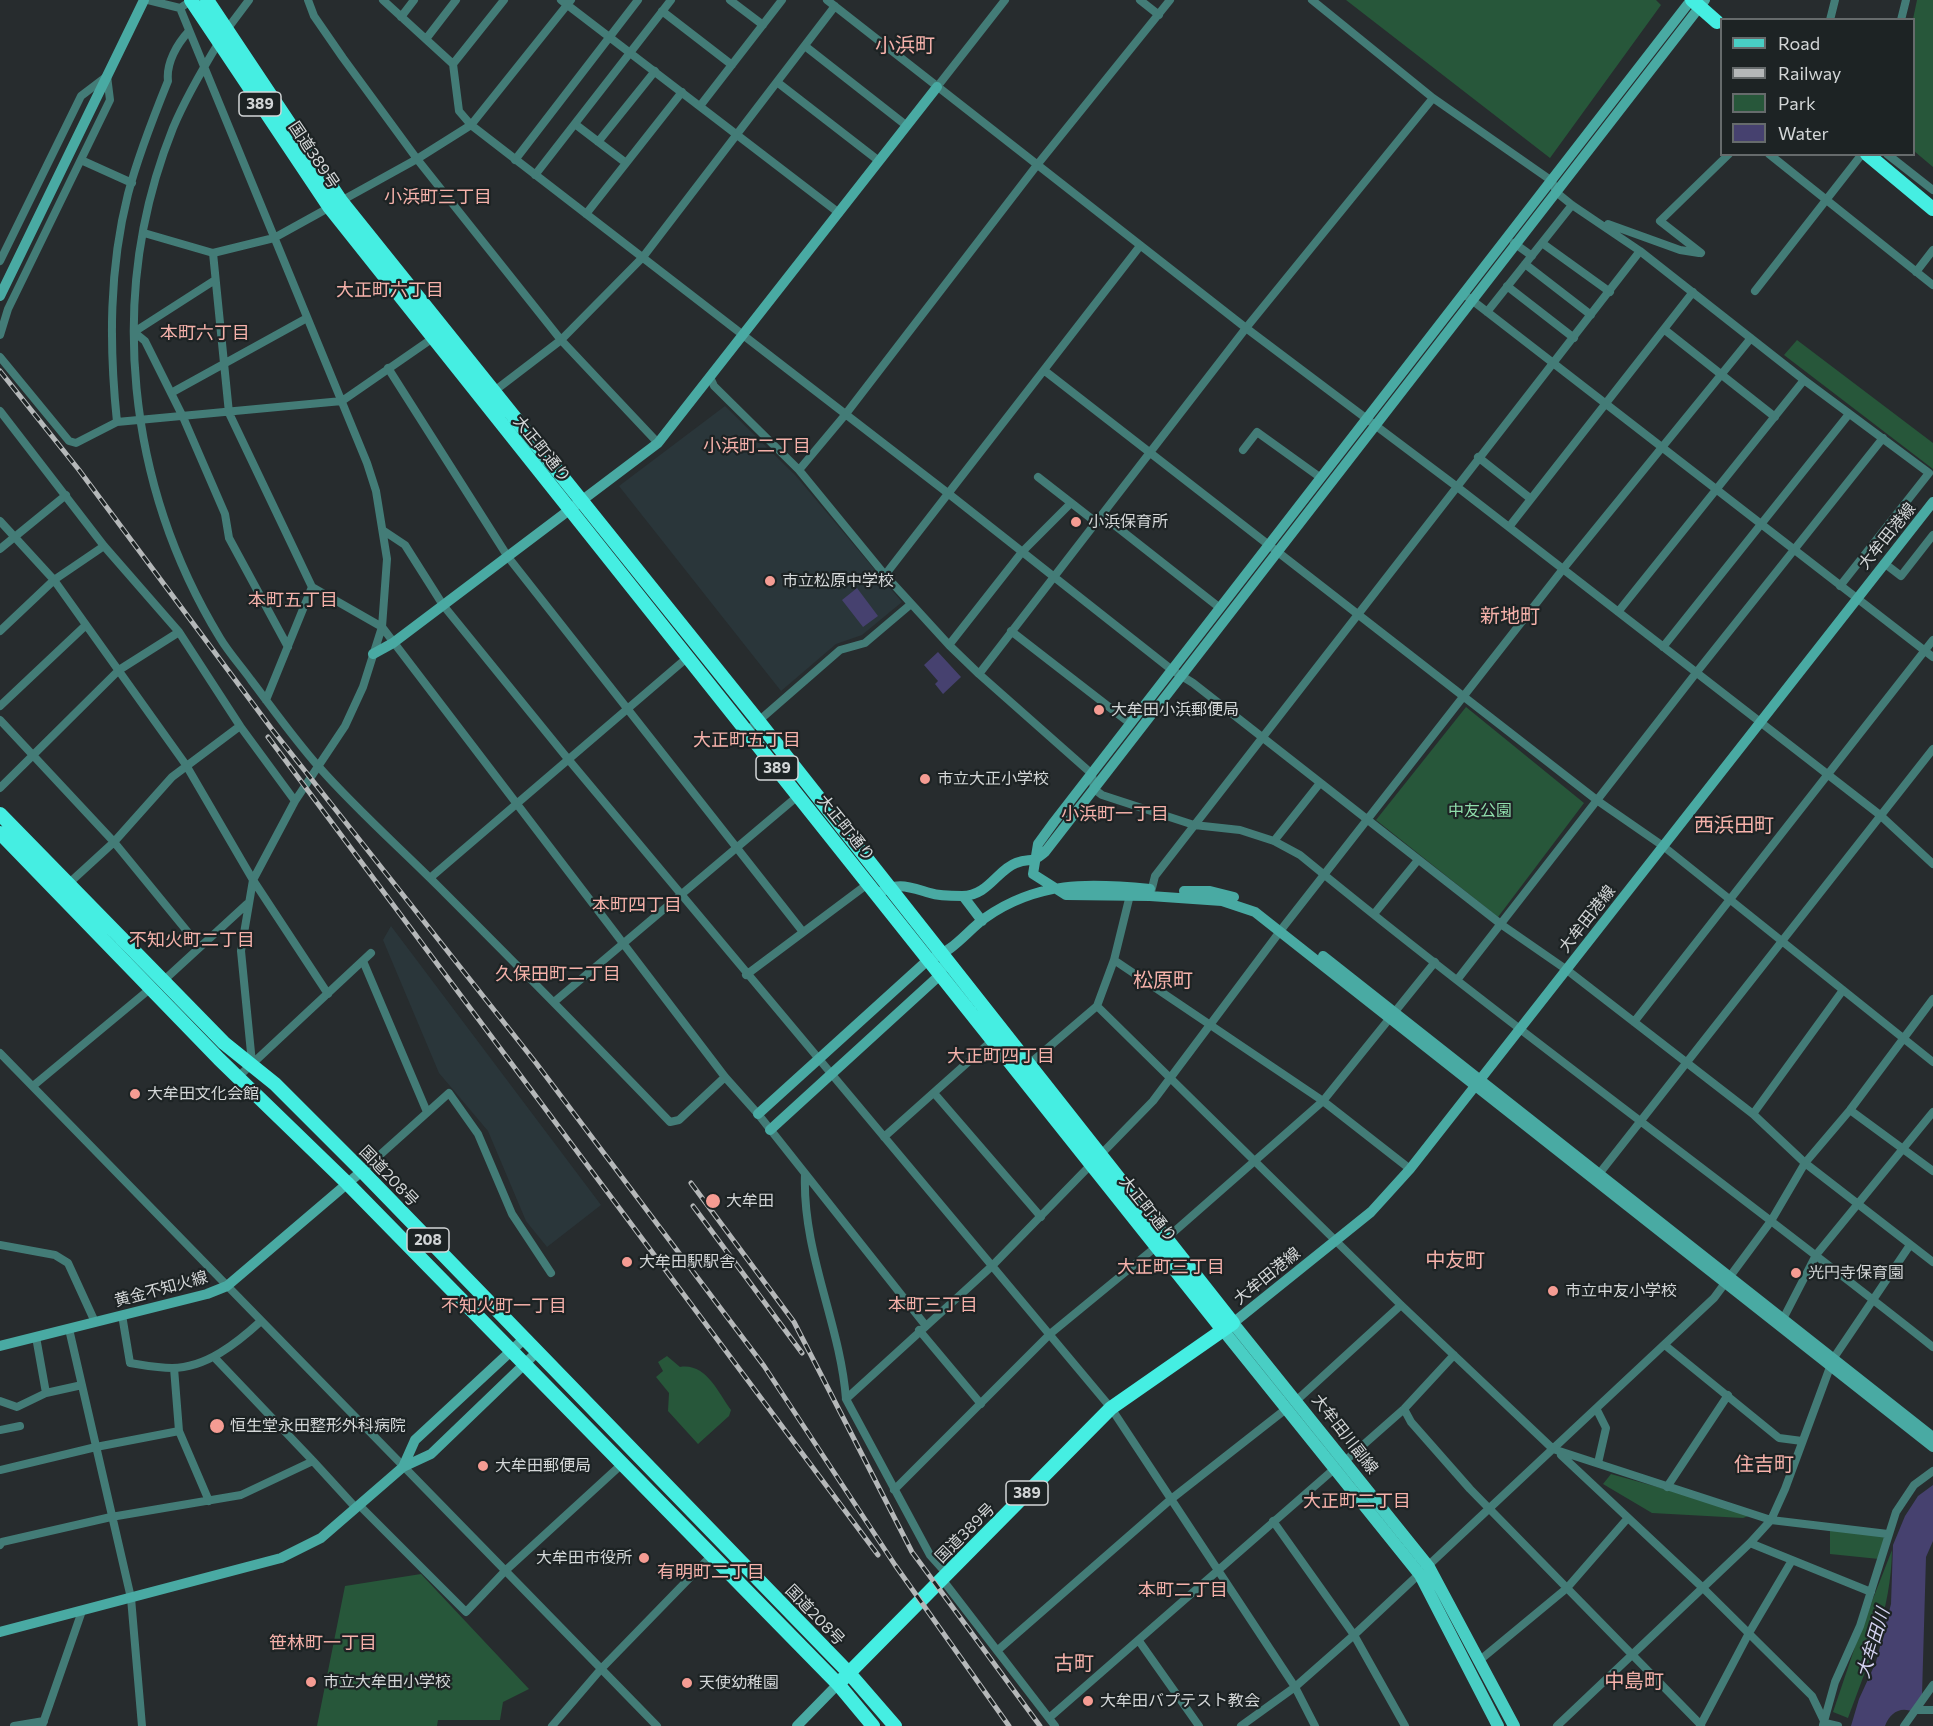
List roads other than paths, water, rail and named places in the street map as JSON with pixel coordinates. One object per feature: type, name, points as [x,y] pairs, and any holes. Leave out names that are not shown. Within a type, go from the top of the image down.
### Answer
[{"type":"highway","points":[[1692,0],[1719,24]]},
{"type":"highway","name":"国道389号","points":[[212,2],[335,205]]},
{"type":"highway","name":"国道389号","points":[[187,3],[335,205]]},
{"type":"highway","points":[[1869,156],[1933,209]]},
{"type":"highway","name":"大正町通り","points":[[335,205],[433,338],[576,506],[753,727],[878,888],[941,974],[998,1036],[1029,1065],[1097,1161]]},
{"type":"highway","name":"大正町通り","points":[[335,205],[494,392],[688,657],[753,727],[799,795],[878,888],[943,955],[998,1036],[1228,1326]]},
{"type":"highway","name":"国道208号","points":[[0,814],[151,988],[347,1183],[838,1684],[873,1726]]},
{"type":"highway","name":"国道208号","points":[[0,833],[64,888],[164,981],[224,1043],[252,1063],[362,1171],[536,1353],[849,1673],[895,1726]]},
{"type":"highway","name":"国道389号","points":[[838,1684],[1111,1408],[1228,1326]]},
{"type":"main road","name":"大牟田川副線","points":[[1228,1326],[1297,1400],[1345,1461],[1424,1571],[1480,1659],[1514,1726]]},
{"type":"main road","name":"大牟田川副線","points":[[1228,1326],[1286,1409],[1333,1470],[1424,1571],[1498,1726]]},
{"type":"street","points":[[0,296],[146,0],[187,3],[189,31],[342,401],[376,491],[387,560],[382,627],[345,726],[295,801],[253,880],[243,930],[242,973],[252,1063]]},
{"type":"street","points":[[249,0],[218,43],[173,128],[159,169],[144,233],[136,283],[134,382],[139,421],[155,492],[182,568],[222,641],[319,767],[555,1002],[670,1122],[679,1119],[726,1077]]},
{"type":"street","points":[[308,0],[314,16],[417,159],[561,340],[658,443]]},
{"type":"street","points":[[383,0],[453,64],[459,111],[471,125],[950,494],[1055,579],[1502,925],[1567,970],[1753,1114],[1805,1163],[1933,1262]]},
{"type":"street","points":[[401,17],[414,0]]},
{"type":"street","points":[[426,39],[456,0]]},
{"type":"street","points":[[453,64],[504,0]]},
{"type":"street","points":[[515,160],[638,0]]},
{"type":"street","points":[[536,175],[670,0]]},
{"type":"street","points":[[730,0],[763,25]]},
{"type":"street","points":[[700,106],[782,0]]},
{"type":"street","points":[[827,0],[1140,246],[1456,486],[1880,815],[1933,864]]},
{"type":"street","points":[[373,654],[393,643],[443,606],[658,443],[1005,0]]},
{"type":"street","points":[[1140,0],[1159,15]]},
{"type":"street","points":[[799,470],[845,414],[1037,165],[1170,0]]},
{"type":"street","points":[[1312,0],[1433,98],[1554,187],[1572,205],[1600,221],[1640,251],[1804,380],[1929,473],[1840,586]]},
{"type":"street","points":[[1554,187],[1692,0]]},
{"type":"street","points":[[1150,892],[1130,895],[1066,895],[1033,874],[1038,844],[1131,724],[1176,673],[1511,241],[1705,0]]},
{"type":"street","points":[[1830,18],[1835,0]]},
{"type":"street","points":[[1902,18],[1906,0]]},
{"type":"street","points":[[144,233],[213,253],[274,238],[335,205],[417,159],[471,125],[566,2],[839,213]]},
{"type":"street","points":[[494,392],[561,340],[643,257],[835,6]]},
{"type":"street","points":[[662,11],[732,65]]},
{"type":"street","points":[[117,422],[111,368],[112,293],[118,244],[132,183],[168,81],[167,69],[181,39],[189,31]]},
{"type":"street","points":[[804,46],[906,126]]},
{"type":"street","points":[[598,142],[655,70]]},
{"type":"street","points":[[0,334],[8,309],[110,100],[107,76]]},
{"type":"street","points":[[0,261],[3,248],[81,96],[107,76]]},
{"type":"street","points":[[777,82],[879,161]]},
{"type":"street","points":[[586,214],[681,92]]},
{"type":"street","points":[[979,674],[1055,579],[1246,328],[1433,98]]},
{"type":"street","points":[[575,124],[626,163]]},
{"type":"street","points":[[1600,221],[1680,250],[1701,254],[1660,221],[1727,156]]},
{"type":"street","points":[[1772,156],[1933,285]]},
{"type":"street","points":[[1755,291],[1861,156]]},
{"type":"street","points":[[1890,156],[1933,190]]},
{"type":"street","points":[[81,160],[132,183]]},
{"type":"street","points":[[1487,312],[1572,205]]},
{"type":"street","points":[[1511,241],[1532,256]]},
{"type":"street","points":[[1542,243],[1610,292]]},
{"type":"street","points":[[885,575],[1140,246]]},
{"type":"street","points":[[1916,272],[1933,250]]},
{"type":"street","points":[[1150,892],[1155,876],[1640,251]]},
{"type":"street","points":[[213,253],[229,413],[312,587],[382,627],[516,806],[726,1077],[805,1174],[981,1404]]},
{"type":"street","points":[[1525,264],[1592,315]]},
{"type":"street","points":[[134,332],[215,280]]},
{"type":"street","points":[[1507,286],[1574,338]]},
{"type":"street","points":[[1509,527],[1693,292]]},
{"type":"street","points":[[1468,297],[1933,657]]},
{"type":"street","points":[[171,393],[224,366],[307,318]]},
{"type":"street","points":[[1665,330],[1775,417]]},
{"type":"street","points":[[134,332],[145,341],[183,417],[225,514],[229,538],[288,646]]},
{"type":"street","points":[[0,357],[69,441],[76,443],[117,422],[342,401],[433,338]]},
{"type":"street","points":[[846,1398],[992,1266],[1097,1161],[1172,1078],[1282,929],[1563,569],[1664,448],[1751,338]]},
{"type":"street","points":[[388,368],[507,557],[803,932]]},
{"type":"street","points":[[1045,371],[1598,801],[1663,846],[1933,1062]]},
{"type":"street","points":[[710,377],[714,386],[799,470],[885,575],[950,645],[979,674],[1092,774],[1094,789],[1102,795],[1194,825],[1240,830],[1274,840],[1300,855],[1520,1029],[1642,1120],[1933,1347]]},
{"type":"street","points":[[1618,612],[1804,380]]},
{"type":"street","points":[[0,411],[104,546],[179,632],[240,726],[295,801]]},
{"type":"street","points":[[1663,647],[1849,414]]},
{"type":"street","points":[[746,975],[803,932],[878,888],[909,885],[932,894],[963,896],[983,890],[1016,863],[1034,862],[1045,852],[1094,789],[1220,608],[1273,548],[1321,478],[1371,421]]},
{"type":"street","points":[[1243,450],[1257,432],[1321,478]]},
{"type":"street","points":[[1457,980],[1696,673],[1883,438]]},
{"type":"street","points":[[1478,458],[1531,499]]},
{"type":"street","points":[[1038,477],[1097,523]]},
{"type":"street","points":[[0,549],[13,536],[66,495]]},
{"type":"street","name":"大牟田港線","points":[[1228,1326],[1371,1212],[1410,1169],[1933,502]]},
{"type":"street","points":[[950,645],[1022,552],[1071,503]]},
{"type":"street","points":[[1103,516],[1220,608]]},
{"type":"street","points":[[0,521],[54,580],[186,765],[253,880],[328,994]]},
{"type":"street","points":[[384,531],[405,545],[443,606],[568,759],[746,975],[1111,1408],[1295,1687],[1315,1726]]},
{"type":"street","points":[[1884,563],[1901,576],[1933,535]]},
{"type":"street","points":[[0,631],[54,580],[104,546]]},
{"type":"street","points":[[266,700],[312,587]]},
{"type":"street","points":[[753,727],[840,650],[865,643],[911,604]]},
{"type":"street","points":[[0,706],[86,625]]},
{"type":"street","points":[[0,788],[118,670],[179,632]]},
{"type":"street","points":[[1011,632],[1131,724]]},
{"type":"street","points":[[1634,1022],[1933,640]]},
{"type":"street","points":[[430,878],[688,657]]},
{"type":"street","points":[[0,720],[114,842],[200,947]]},
{"type":"street","points":[[64,888],[114,842],[172,777],[240,726]]},
{"type":"street","points":[[1599,1174],[1933,749]]},
{"type":"street","points":[[1274,840],[1320,783]]},
{"type":"street","points":[[555,1002],[799,795]]},
{"type":"street","points":[[1374,914],[1418,860]]},
{"type":"street","points":[[758,1114],[817,1058],[929,959],[943,955],[982,921],[1010,901],[1064,886],[1150,892],[1222,900],[1238,904],[1282,929],[1782,1322],[1933,1447]]},
{"type":"street","points":[[1029,1065],[1097,1006],[1114,960],[1130,895]]},
{"type":"street","points":[[963,896],[982,921]]},
{"type":"street","points":[[33,1086],[151,988],[164,981],[247,904]]},
{"type":"street","points":[[238,1077],[371,953]]},
{"type":"street","points":[[770,1130],[941,974],[943,955]]},
{"type":"street","points":[[1114,960],[1323,1101],[1410,1169]]},
{"type":"street","points":[[363,961],[427,1112]]},
{"type":"street","points":[[894,1490],[1050,1334],[1162,1241],[1323,1101],[1435,962]]},
{"type":"street","points":[[1753,1114],[1844,990]]},
{"type":"street","points":[[1241,1726],[1295,1687],[1354,1635],[1557,1451],[1714,1298],[1771,1221],[1805,1163],[1850,1110],[1933,999]]},
{"type":"street","points":[[1097,1006],[1401,1305],[1749,1633],[1812,1696],[1823,1724]]},
{"type":"street","points":[[884,1137],[998,1036]]},
{"type":"street","points":[[0,1053],[657,1726]]},
{"type":"street","points":[[1479,1083],[1599,1174],[1727,1281]]},
{"type":"street","points":[[362,1171],[449,1093],[478,1134],[512,1214],[551,1273]]},
{"type":"street","points":[[934,1093],[1041,1217]]},
{"type":"street","points":[[1850,1110],[1933,1171]]},
{"type":"street","points":[[1782,1322],[1816,1255],[1933,1112]]},
{"type":"street","name":"黄金不知火線","points":[[0,1346],[207,1294],[227,1286],[362,1171]]},
{"type":"street","points":[[805,1174],[804,1205],[820,1285],[844,1373],[846,1398],[930,1555],[1055,1726]]},
{"type":"street","points":[[0,1245],[55,1255],[68,1263],[95,1322]]},
{"type":"street","points":[[1557,1726],[1632,1652],[1750,1543],[1771,1520],[1831,1363],[1910,1245]]},
{"type":"street","points":[[1297,1400],[1401,1305]]},
{"type":"street","points":[[122,1315],[130,1363],[174,1368],[214,1357],[236,1344],[261,1321]]},
{"type":"street","points":[[69,1329],[131,1598],[142,1726]]},
{"type":"street","points":[[36,1337],[46,1393]]},
{"type":"street","points":[[403,1467],[415,1440],[510,1349],[524,1339]]},
{"type":"street","points":[[1666,1346],[1779,1438],[1802,1442]]},
{"type":"street","points":[[0,1632],[281,1558],[321,1538],[403,1467],[431,1454],[536,1353]]},
{"type":"street","points":[[1345,1461],[1404,1409],[1454,1354]]},
{"type":"street","points":[[214,1357],[357,1506],[466,1612],[505,1571],[622,1464]]},
{"type":"street","points":[[1831,1363],[1933,1437]]},
{"type":"street","points":[[174,1368],[179,1431],[209,1501]]},
{"type":"street","points":[[0,1401],[16,1407],[46,1393],[82,1385]]},
{"type":"street","points":[[1667,1487],[1728,1395]]},
{"type":"street","points":[[998,1650],[1170,1500],[1286,1409]]},
{"type":"street","points":[[1404,1409],[1411,1422],[1491,1509],[1632,1652],[1700,1725],[1749,1633],[1791,1562]]},
{"type":"street","points":[[1597,1410],[1606,1428],[1598,1463]]},
{"type":"street","points":[[0,1430],[20,1426]]},
{"type":"street","points":[[0,1470],[96,1447],[179,1431]]},
{"type":"street","points":[[1557,1451],[1771,1520],[1888,1534]]},
{"type":"street","points":[[1,1541],[111,1517],[241,1495],[313,1461]]},
{"type":"street","points":[[1049,1718],[1333,1470]]},
{"type":"street","points":[[1823,1724],[1835,1682],[1871,1592],[1888,1534],[1906,1496],[1914,1485],[1933,1471]]},
{"type":"street","points":[[1480,1659],[1567,1588],[1627,1519]]},
{"type":"street","points":[[1273,1521],[1354,1635],[1405,1726]]},
{"type":"street","points":[[1750,1543],[1791,1562],[1871,1592]]},
{"type":"street","points":[[552,1726],[601,1669],[711,1556]]},
{"type":"street","points":[[14,1726],[43,1724],[82,1611]]},
{"type":"street","points":[[1139,1641],[1199,1726]]},
{"type":"street","points":[[796,1726],[838,1684]]},
{"type":"street","points":[[1904,1726],[1918,1710],[1933,1685]]},
{"type":"street","points":[[1918,1710],[1933,1710]]},
{"type":"street","points":[[1823,1724],[1838,1726]]},
{"type":"water","points":[[857,588],[878,616],[863,627],[842,600]]},
{"type":"water","points":[[938,652],[961,677],[943,694],[935,684],[938,681],[924,665]]},
{"type":"water","points":[[1933,1485],[1933,1541],[1926,1557],[1922,1695],[1915,1713],[1906,1710],[1897,1711],[1885,1726],[1851,1726],[1859,1699],[1876,1662],[1891,1604],[1893,1545],[1905,1516],[1918,1496]]},
{"type":"railway","points":[[0,371],[79,470],[271,728],[536,1063],[764,1366],[895,1565],[1009,1726]]},
{"type":"railway","points":[[268,737],[878,1555]]},
{"type":"railway","points":[[691,1183],[794,1322],[912,1552],[1040,1726]]},
{"type":"railway","points":[[693,1206],[802,1353]]},
{"type":"place","name":"小浜保育所","points":[[1076,522]]},
{"type":"place","name":"市立松原中学校","points":[[770,581]]},
{"type":"place","name":"大牟田小浜郵便局","points":[[1099,710]]},
{"type":"place","name":"市立大正小学校","points":[[925,779]]},
{"type":"place","name":"大牟田文化会館","points":[[135,1094]]},
{"type":"place","name":"大牟田","points":[[713,1201]]},
{"type":"place","name":"大牟田駅駅舎","points":[[627,1262]]},
{"type":"place","name":"光円寺保育園","points":[[1796,1273]]},
{"type":"place","name":"市立中友小学校","points":[[1553,1291]]},
{"type":"place","name":"恒生堂永田整形外科病院","points":[[217,1426]]},
{"type":"place","name":"大牟田郵便局","points":[[483,1466]]},
{"type":"place","name":"大牟田市役所","points":[[644,1558]]},
{"type":"place","name":"市立大牟田小学校","points":[[311,1682]]},
{"type":"place","name":"天使幼稚園","points":[[687,1683]]},
{"type":"place","name":"大牟田バプテスト教会","points":[[1088,1701]]},
{"type":"district","name":"小浜町","points":[[905,45]]},
{"type":"district","name":"小浜町三丁目","points":[[438,197]]},
{"type":"district","name":"大正町六丁目","points":[[390,290]]},
{"type":"district","name":"本町六丁目","points":[[205,333]]},
{"type":"district","name":"小浜町二丁目","points":[[757,446]]},
{"type":"district","name":"本町五丁目","points":[[293,600]]},
{"type":"district","name":"新地町","points":[[1510,616]]},
{"type":"district","name":"大正町五丁目","points":[[747,740]]},
{"type":"district","name":"小浜町一丁目","points":[[1115,814]]},
{"type":"district","name":"西浜田町","points":[[1734,825]]},
{"type":"district","name":"本町四丁目","points":[[637,905]]},
{"type":"district","name":"不知火町二丁目","points":[[192,940]]},
{"type":"district","name":"久保田町二丁目","points":[[558,974]]},
{"type":"district","name":"松原町","points":[[1163,980]]},
{"type":"district","name":"大正町四丁目","points":[[1001,1056]]},
{"type":"district","name":"中友町","points":[[1455,1260]]},
{"type":"district","name":"大正町三丁目","points":[[1171,1267]]},
{"type":"district","name":"本町三丁目","points":[[933,1305]]},
{"type":"district","name":"不知火町一丁目","points":[[504,1306]]},
{"type":"district","name":"住吉町","points":[[1764,1464]]},
{"type":"district","name":"大正町二丁目","points":[[1357,1501]]},
{"type":"district","name":"有明町二丁目","points":[[711,1572]]},
{"type":"district","name":"本町二丁目","points":[[1183,1590]]},
{"type":"district","name":"笹林町一丁目","points":[[323,1643]]},
{"type":"district","name":"古町","points":[[1074,1663]]},
{"type":"district","name":"中島町","points":[[1634,1681]]},
{"type":"park label","name":"中友公園","points":[[1480,811]]},
{"type":"water label","name":"大牟田川","points":[[1873,1643]]}]
